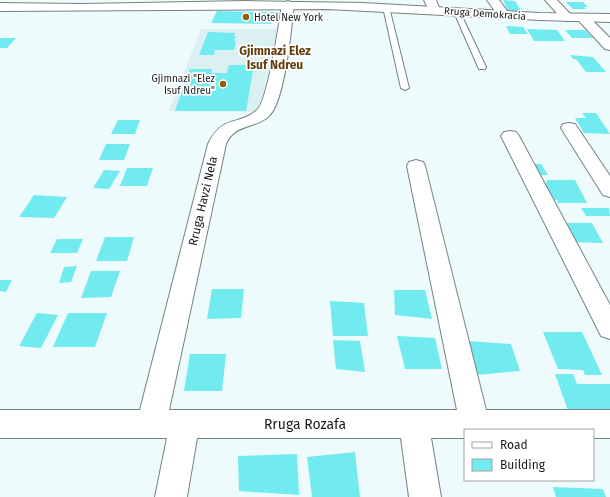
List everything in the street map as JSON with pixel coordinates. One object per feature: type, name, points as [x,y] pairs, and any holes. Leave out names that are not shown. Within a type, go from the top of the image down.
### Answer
[{"type":"street","points":[[493,0],[504,15]]},
{"type":"street","points":[[551,0],[568,18]]},
{"type":"street","name":"Rruga Demokracia","points":[[0,7],[85,8],[280,3],[386,7],[432,5],[457,12],[568,18],[610,18]]},
{"type":"street","name":"Rruga Havzi Nela","points":[[151,424],[217,144],[223,131],[230,126],[258,117],[268,108],[276,77],[280,3]]},
{"type":"street","points":[[583,18],[610,46]]},
{"type":"street","points":[[569,128],[610,191]]},
{"type":"street","points":[[510,136],[610,329]]},
{"type":"street","points":[[416,166],[475,424]]},
{"type":"street","name":"Rruga Rozafa","points":[[0,424],[610,424]]},
{"type":"street","points":[[171,497],[184,424]]},
{"type":"street","points":[[414,424],[425,497]]},
{"type":"lane","points":[[386,7],[405,88]]},
{"type":"lane","points":[[457,12],[482,67]]},
{"type":"shaded area","name":"Gjimnazi \"Elez Isuf Ndreu\"","points":[[201,29],[277,29],[272,58],[259,112],[169,111]]},
{"type":"building","points":[[503,0],[515,1],[522,12],[508,11]]},
{"type":"building","points":[[566,2],[583,2],[588,7],[584,7],[586,9],[573,9]]},
{"type":"building","points":[[217,11],[275,12],[271,24],[211,23]]},
{"type":"building","points":[[506,26],[523,27],[528,34],[510,34]]},
{"type":"building","points":[[527,29],[557,30],[565,41],[534,41]]},
{"type":"building","points":[[565,30],[585,30],[593,38],[572,38]]},
{"type":"building","points":[[208,32],[235,33],[234,36],[236,36],[234,41],[236,41],[234,50],[215,50],[214,55],[199,55]]},
{"type":"building","points":[[0,38],[16,38],[7,48],[0,48]]},
{"type":"building","points":[[570,55],[593,57],[606,72],[586,72],[576,59],[573,59]]},
{"type":"building","name":"Gjimnazi \"Elez Isuf Ndreu\"","points":[[229,65],[254,65],[246,111],[175,111],[190,69],[212,69],[211,73],[227,73]]},
{"type":"building","points":[[582,113],[596,113],[610,134],[584,133],[575,118],[586,118]]},
{"type":"building","points":[[118,120],[140,120],[135,134],[111,134]]},
{"type":"building","points":[[106,144],[130,144],[124,160],[99,160]]},
{"type":"building","points":[[530,164],[541,164],[548,175],[536,175]]},
{"type":"building","points":[[127,168],[153,168],[147,186],[120,186]]},
{"type":"building","points":[[104,170],[120,171],[109,189],[93,188]]},
{"type":"building","points":[[546,180],[575,180],[587,203],[558,203],[557,200],[554,200],[544,183],[547,183]]},
{"type":"building","points":[[34,195],[67,197],[54,218],[19,217]]},
{"type":"building","points":[[581,208],[609,208],[610,216],[586,216]]},
{"type":"building","points":[[562,223],[592,223],[603,243],[571,242]]},
{"type":"building","points":[[105,237],[134,237],[127,261],[96,261]]},
{"type":"building","points":[[57,239],[83,239],[77,253],[50,253]]},
{"type":"building","points":[[77,266],[71,282],[59,283],[64,267]]},
{"type":"building","points":[[91,271],[120,271],[111,297],[81,298]]},
{"type":"building","points":[[0,280],[12,280],[6,292],[0,291]]},
{"type":"building","points":[[212,289],[244,289],[241,318],[207,319]]},
{"type":"building","points":[[394,290],[425,290],[432,319],[395,315]]},
{"type":"building","points":[[330,301],[364,303],[368,336],[333,336]]},
{"type":"building","points":[[37,313],[58,315],[41,348],[19,346]]},
{"type":"building","points":[[68,313],[107,313],[95,347],[53,347]]},
{"type":"building","points":[[543,332],[582,332],[602,375],[585,375],[583,370],[558,369]]},
{"type":"building","points":[[397,336],[435,338],[442,369],[405,369]]},
{"type":"building","points":[[333,340],[360,341],[365,372],[336,369]]},
{"type":"building","points":[[468,341],[511,344],[520,371],[475,375]]},
{"type":"building","points":[[190,354],[226,354],[222,391],[184,391]]},
{"type":"building","points":[[555,374],[573,374],[577,384],[610,384],[610,416],[570,416]]},
{"type":"building","points":[[355,452],[360,497],[312,497],[307,457]]},
{"type":"building","points":[[297,454],[299,495],[239,491],[238,456]]},
{"type":"building","points":[[553,487],[603,489],[606,497],[556,497]]},
{"type":"place","name":"Hotel New York","points":[[246,17]]},
{"type":"place","name":"Gjimnazi \"Elez Isuf Ndreu\"","points":[[223,84]]},
{"type":"district","name":"Gjimnazi Elez Isuf Ndreu","points":[[275,58]]}]
